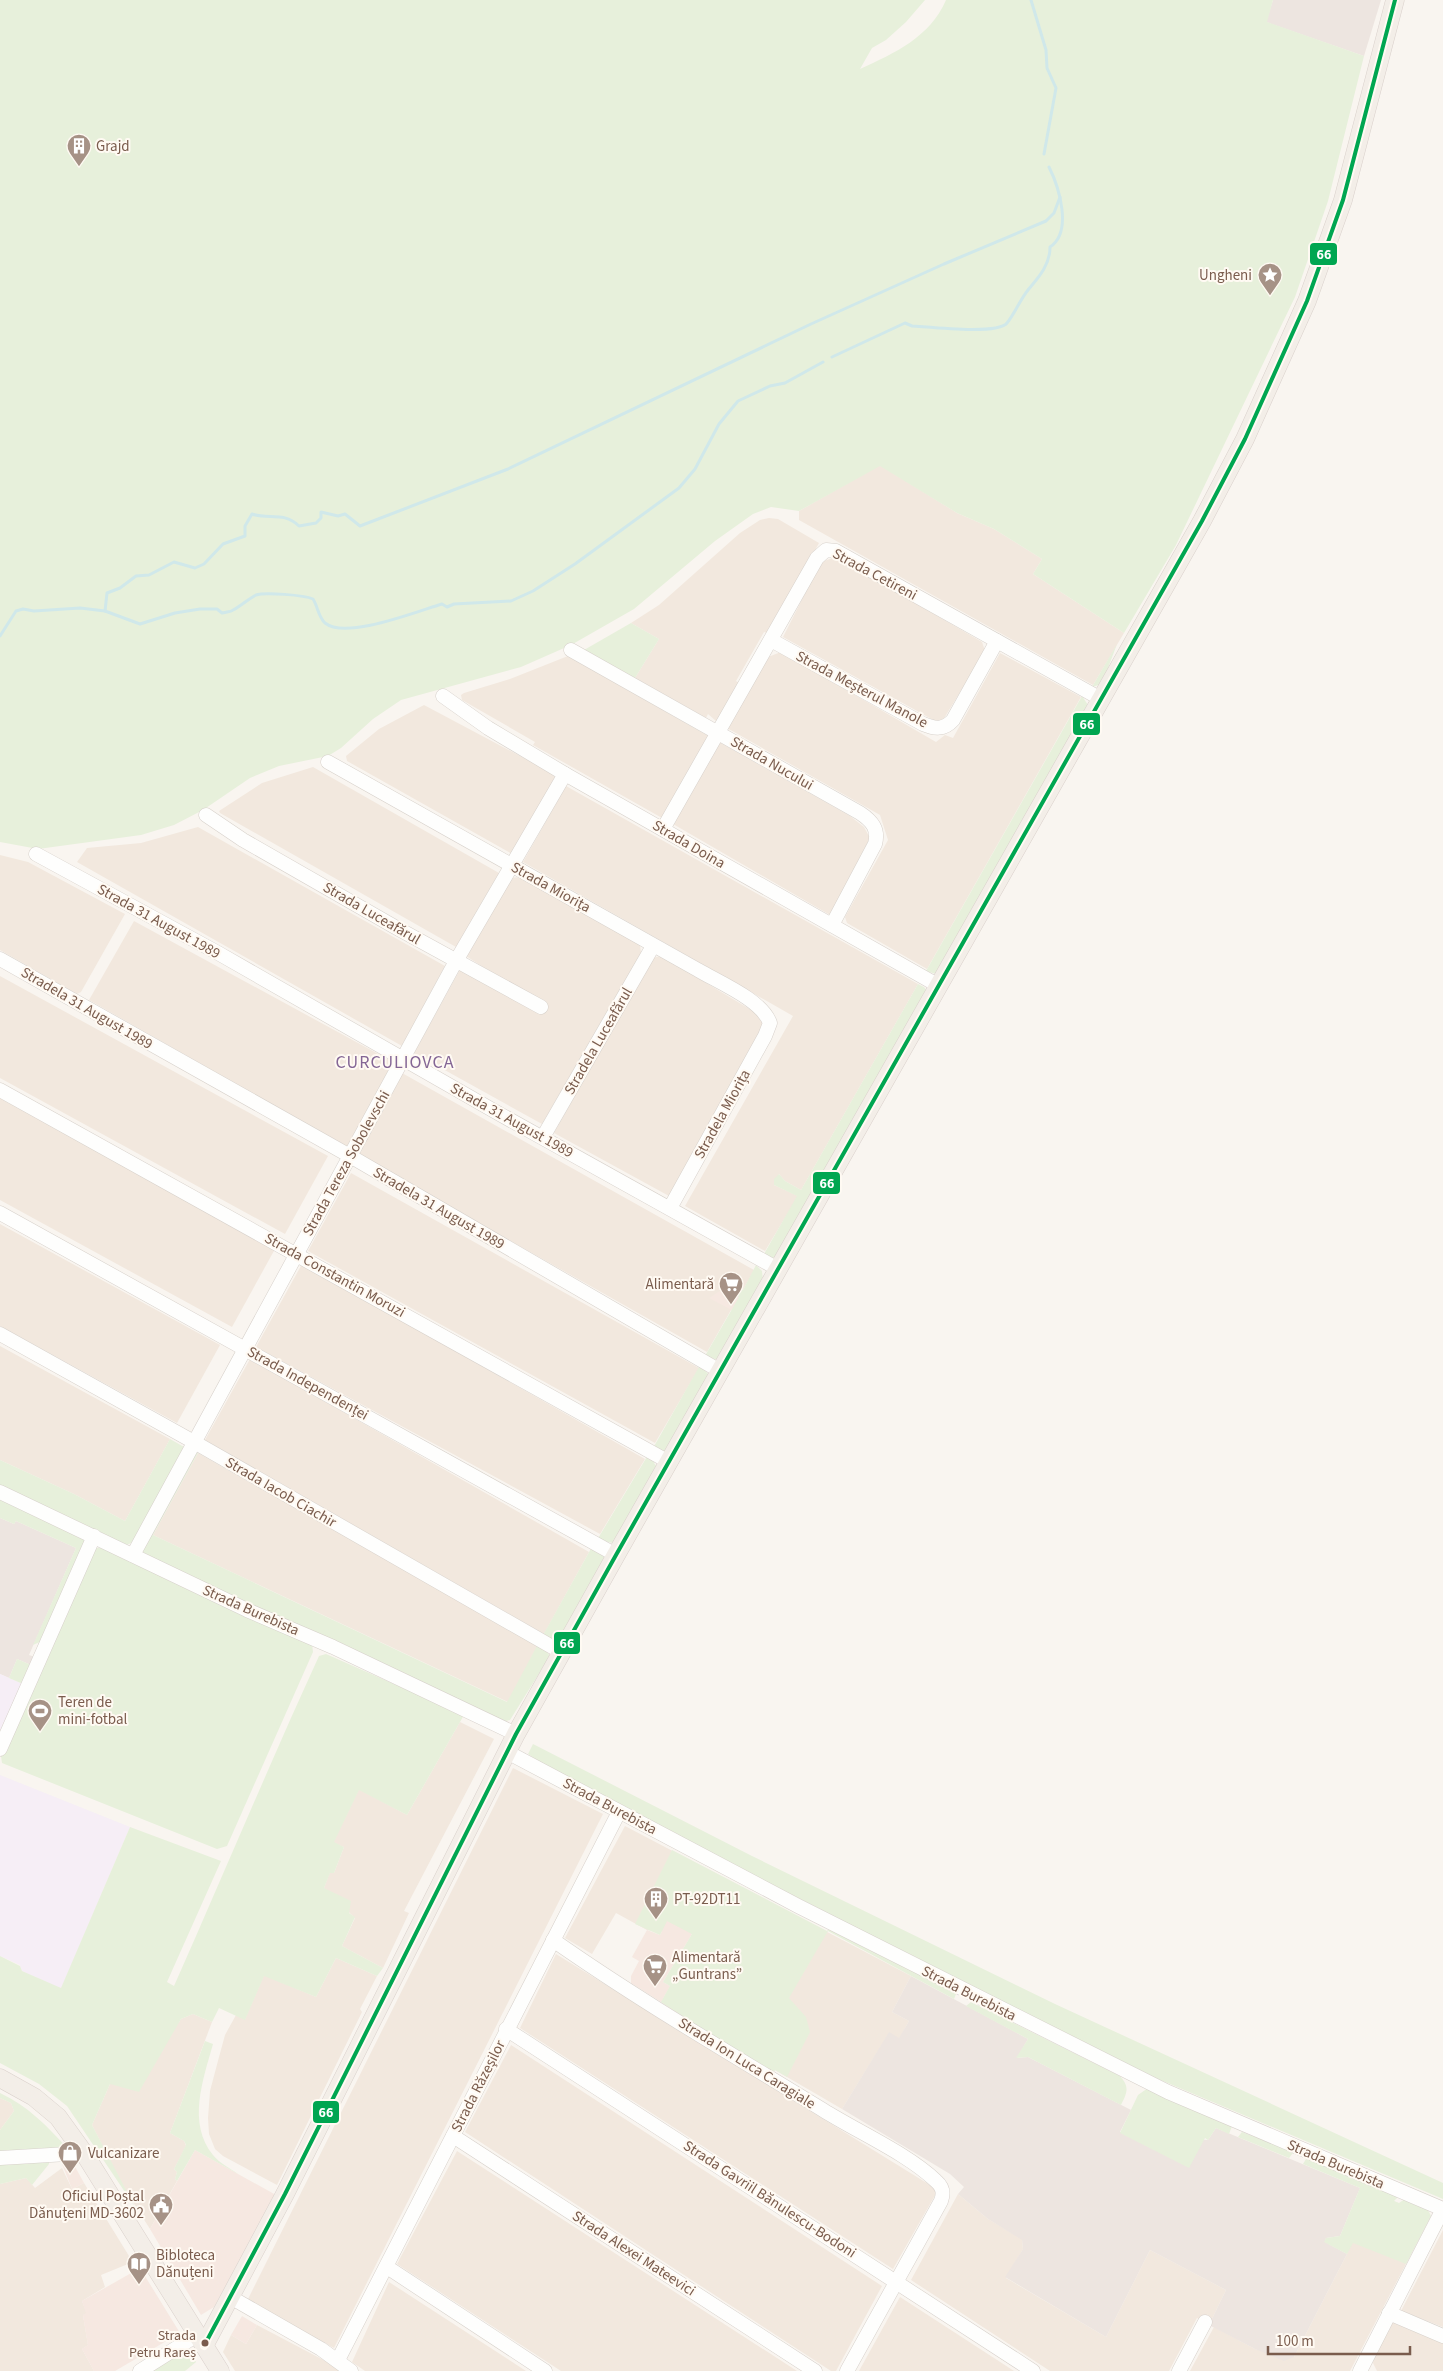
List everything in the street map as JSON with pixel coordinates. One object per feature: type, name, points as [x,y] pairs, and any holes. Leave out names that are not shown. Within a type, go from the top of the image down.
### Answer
[{"type":"main road","points":[[200,2340],[232,2298],[516,1734],[561,1652],[1202,521],[1244,439],[1307,301],[1343,200],[1395,0]]},
{"type":"main road","points":[[0,2078],[34,2097],[58,2117],[84,2153],[220,2371]]},
{"type":"street","name":"Strada Cetireni","points":[[664,829],[817,558],[828,549],[836,551],[1101,699]]},
{"type":"street","name":"Strada Meșterul Manole","points":[[771,640],[923,724],[938,728],[953,720],[997,641]]},
{"type":"street","name":"Strada Nucului","points":[[571,650],[860,813],[874,826],[877,834],[875,844],[832,925]]},
{"type":"street","name":"Strada Doina","points":[[443,696],[488,728],[565,774],[939,986]]},
{"type":"street","name":"Strada Miorița","points":[[328,762],[745,998],[760,1008],[768,1020]]},
{"type":"street","name":"Strada Tereza Sobolevschi","points":[[132,1555],[456,960],[565,774]]},
{"type":"street","name":"Strada Luceafărul","points":[[206,815],[243,840],[541,1007]]},
{"type":"street","name":"Strada 31 August 1989","points":[[36,854],[218,953],[778,1269]]},
{"type":"street","name":"Stradela Luceafărul","points":[[543,1137],[653,946]]},
{"type":"street","name":"Stradela 31 August 1989","points":[[0,958],[350,1156],[720,1371]]},
{"type":"street","name":"Stradela Miorița","points":[[670,1208],[765,1036],[769,1026],[768,1020]]},
{"type":"street","name":"Strada Constantin Moruzi","points":[[0,1090],[668,1462]]},
{"type":"street","name":"Strada Independenței","points":[[0,1213],[616,1555]]},
{"type":"street","name":"Strada Iacob Ciachir","points":[[0,1334],[194,1442],[561,1652]]},
{"type":"street","name":"Strada Burebista","points":[[0,1492],[247,1610],[466,1708],[516,1734]]},
{"type":"street","points":[[0,1749],[94,1536]]},
{"type":"street","name":"Strada Burebista","points":[[507,1752],[1010,2014],[1168,2092],[1443,2209]]},
{"type":"street","name":"Strada Răzeşilor","points":[[338,2360],[619,1812]]},
{"type":"street","name":"Strada Ion Luca Caragiale","points":[[553,1940],[765,2075],[905,2159],[934,2179],[941,2187],[943,2194],[941,2201],[896,2281]]},
{"type":"street","name":"Strada Gavriil Bănulescu-Bodoni","points":[[506,2030],[1034,2371]]},
{"type":"street","name":"Strada Alexei Mateevici","points":[[453,2136],[816,2371]]},
{"type":"street","points":[[0,2158],[66,2156],[84,2153]]},
{"type":"street","points":[[1363,2370],[1389,2313],[1443,2209]]},
{"type":"street","points":[[387,2267],[545,2371]]},
{"type":"street","points":[[847,2371],[896,2281]]},
{"type":"street","points":[[232,2298],[338,2360],[351,2371]]},
{"type":"street","points":[[1389,2313],[1443,2336]]},
{"type":"street","points":[[1179,2371],[1205,2322]]},
{"type":"street","points":[[140,2371],[200,2340]]},
{"type":"shaded area","points":[[1273,0],[1381,0],[1364,56],[1266,22]]},
{"type":"shaded area","points":[[880,465],[957,513],[994,529],[1042,559],[1033,574],[1124,633],[1093,685],[799,520],[799,511]]},
{"type":"shaded area","points":[[778,519],[819,543],[769,634],[764,632],[736,681],[741,684],[719,721],[716,721],[708,714],[706,718],[635,678],[659,639],[631,623],[659,605],[740,533],[760,520]]},
{"type":"shaded area","points":[[836,557],[982,642],[985,651],[943,720],[937,722],[783,637],[821,562]]},
{"type":"shaded area","points":[[781,652],[936,742],[945,735],[953,738],[1000,653],[1081,697],[927,969],[847,923],[845,917],[888,840],[880,815],[727,728],[768,657]]},
{"type":"shaded area","points":[[568,656],[710,737],[662,818],[533,745],[535,742],[462,700],[461,695],[464,693],[510,679]]},
{"type":"shaded area","points":[[424,705],[554,774],[555,781],[512,854],[347,761],[346,756],[379,729]]},
{"type":"shaded area","points":[[719,742],[850,816],[864,827],[870,838],[830,915],[673,824]]},
{"type":"shaded area","points":[[313,767],[499,873],[456,947],[219,811],[262,783]]},
{"type":"shaded area","points":[[566,786],[918,984],[801,1190],[785,1181],[779,1174],[774,1185],[798,1196],[765,1251],[685,1206],[793,1016],[523,862]]},
{"type":"shaded area","points":[[198,827],[445,966],[402,1046],[77,862],[87,848],[141,843]]},
{"type":"shaded area","points":[[0,855],[28,862],[125,914],[81,992],[77,994],[0,950]]},
{"type":"shaded area","points":[[521,877],[640,944],[641,953],[542,1124],[414,1053],[462,966],[544,1006],[466,956],[510,878]]},
{"type":"shaded area","points":[[134,921],[393,1062],[347,1147],[89,1000]]},
{"type":"shaded area","points":[[661,956],[763,1017],[766,1025],[669,1196],[554,1133],[652,958]]},
{"type":"shaded area","points":[[0,976],[328,1156],[285,1234],[0,1078]]},
{"type":"shaded area","points":[[402,1073],[754,1270],[743,1290],[728,1282],[739,1296],[707,1352],[357,1154]]},
{"type":"shaded area","points":[[0,1098],[275,1249],[232,1327],[0,1200]]},
{"type":"shaded area","points":[[351,1173],[699,1368],[655,1443],[308,1251]]},
{"type":"shaded area","points":[[0,1224],[220,1345],[177,1423],[0,1326]]},
{"type":"shaded area","points":[[302,1264],[645,1459],[600,1534],[256,1347]]},
{"type":"shaded area","points":[[724,1288],[750,1303],[743,1316],[709,1298]]},
{"type":"shaded area","points":[[0,1346],[170,1439],[125,1521],[74,1494],[0,1460]]},
{"type":"shaded area","points":[[250,1359],[589,1552],[544,1634],[205,1440]]},
{"type":"shaded area","points":[[198,1453],[538,1646],[508,1702],[153,1535]]},
{"type":"shaded area","points":[[0,1518],[14,1524],[16,1521],[76,1548],[29,1655],[35,1657],[31,1665],[17,1659],[9,1678],[0,1674]]},
{"type":"shaded area","points":[[0,1674],[23,1684],[0,1732]]},
{"type":"shaded area","points":[[460,1722],[494,1739],[404,1911],[409,1913],[383,1968],[342,1946],[355,1918],[324,1888],[330,1872],[334,1873],[344,1847],[333,1843],[359,1789],[407,1815]]},
{"type":"shaded area","points":[[513,1768],[603,1814],[334,2348],[247,2301]]},
{"type":"shaded area","points":[[0,1775],[130,1827],[61,1989],[22,1971],[20,1965],[0,1956]]},
{"type":"shaded area","points":[[625,1826],[911,1976],[892,2012],[909,2021],[899,2039],[889,2033],[842,2109],[775,2070],[772,2074],[661,2002],[670,1986],[692,1934],[647,1930],[616,1913],[592,1954],[565,1938]]},
{"type":"shaded area","points":[[667,1921],[692,1934],[663,1982],[670,1986],[661,2002],[631,1983],[631,1976],[639,1961],[632,1957],[647,1930],[660,1935]]},
{"type":"shaded area","points":[[556,1954],[938,2190],[893,2269],[520,2028]]},
{"type":"shaded area","points":[[336,1958],[377,1976],[360,2009],[362,2012],[277,2185],[223,2156],[215,2149],[209,2134],[210,2091],[225,2035],[236,2015],[245,2019],[264,1975],[316,1997]]},
{"type":"shaded area","points":[[911,1976],[1028,2039],[1017,2058],[1028,2057],[1131,2110],[1120,2132],[1208,2140],[1216,2128],[1360,2188],[1340,2236],[1326,2238],[1325,2242],[1347,2254],[1294,2357],[1284,2361],[1255,2349],[1209,2325],[1226,2290],[1150,2250],[1106,2337],[1005,2277],[1023,2249],[1022,2240],[988,2219],[958,2194],[964,2187],[950,2174],[842,2109],[889,2032],[899,2038],[909,2021],[892,2012]]},
{"type":"shaded area","points":[[193,2014],[212,2022],[170,2133],[184,2141],[186,2146],[174,2169],[177,2172],[175,2179],[177,2181],[150,2229],[124,2188],[92,2125],[110,2084],[165,2043],[181,2019]]},
{"type":"shaded area","points":[[511,2045],[882,2286],[836,2371],[831,2371],[465,2132]]},
{"type":"shaded area","points":[[0,2098],[11,2103],[14,2111],[0,2130]]},
{"type":"shaded area","points":[[195,2150],[276,2195],[214,2307],[201,2315],[150,2229]]},
{"type":"shaded area","points":[[457,2151],[797,2371],[561,2371],[397,2264]]},
{"type":"shaded area","points":[[72,2161],[84,2183],[72,2189],[62,2164]]},
{"type":"shaded area","points":[[62,2168],[72,2189],[84,2183],[129,2256],[128,2264],[101,2275],[105,2287],[82,2301],[87,2314],[83,2315],[88,2345],[82,2349],[94,2371],[0,2371],[0,2184],[26,2178],[35,2188]]},
{"type":"shaded area","points":[[1360,2188],[1431,2216],[1350,2371],[1190,2371],[1214,2327],[1255,2349],[1294,2357],[1347,2254]]},
{"type":"shaded area","points":[[958,2194],[988,2219],[1022,2239],[1023,2249],[1006,2278],[1106,2337],[1150,2250],[1226,2290],[1209,2325],[1197,2318],[1169,2371],[1050,2371],[911,2280]]},
{"type":"shaded area","points":[[1443,2230],[1443,2327],[1401,2311]]},
{"type":"shaded area","points":[[140,2268],[180,2333],[115,2371],[94,2371],[82,2349],[88,2345],[83,2315],[86,2313],[82,2301]]},
{"type":"shaded area","points":[[389,2282],[526,2371],[365,2371],[352,2362]]},
{"type":"shaded area","points":[[900,2297],[1014,2371],[859,2371]]},
{"type":"shaded area","points":[[242,2316],[257,2325],[246,2344],[231,2335]]},
{"type":"shaded area","points":[[1393,2321],[1443,2341],[1443,2371],[1377,2371],[1373,2363],[1374,2358]]},
{"type":"shaded area","points":[[257,2325],[331,2364],[340,2371],[235,2371],[223,2352],[231,2335],[246,2344]]},
{"type":"green space","points":[[0,0],[925,0],[906,22],[886,40],[872,48],[860,69],[886,57],[921,34],[931,24],[946,0],[1273,0],[1267,22],[1364,56],[1328,201],[1295,297],[1176,545],[1124,633],[1033,574],[1042,559],[994,529],[957,513],[880,466],[799,511],[771,507],[753,514],[715,541],[634,609],[571,645],[521,667],[401,700],[373,719],[341,748],[328,756],[279,766],[250,778],[203,810],[174,825],[141,835],[38,849],[0,842]]},
{"type":"green space","points":[[631,623],[659,639],[635,678],[584,650]]},
{"type":"green space","points":[[1117,644],[1102,684],[1092,687]]},
{"type":"green space","points":[[1082,696],[1088,705],[936,974],[926,971]]},
{"type":"green space","points":[[918,984],[927,991],[776,1257],[772,1258],[764,1254],[797,1196],[774,1185],[774,1179],[779,1174],[785,1181],[801,1190]]},
{"type":"green space","points":[[756,1265],[762,1271],[763,1281],[718,1360],[705,1356],[739,1297],[724,1288],[728,1282],[743,1290]]},
{"type":"green space","points":[[700,1365],[709,1375],[664,1453],[652,1450]]},
{"type":"green space","points":[[170,1439],[184,1447],[135,1541],[125,1546],[0,1488],[0,1460],[74,1494],[125,1521]]},
{"type":"green space","points":[[194,1451],[198,1453],[153,1535],[507,1702],[539,1642],[550,1656],[510,1720],[506,1721],[498,1718],[142,1555],[140,1549]]},
{"type":"green space","points":[[648,1455],[655,1459],[654,1463],[657,1467],[613,1543],[597,1540]]},
{"type":"green space","points":[[0,1497],[84,1538],[85,1549],[42,1641],[33,1645],[76,1548],[16,1521],[14,1524],[0,1518]]},
{"type":"green space","points":[[593,1545],[605,1558],[559,1639],[556,1642],[542,1637]]},
{"type":"green space","points":[[105,1547],[312,1644],[313,1652],[227,1846],[217,1849],[2,1763],[1,1756],[92,1552],[97,1548]]},
{"type":"green space","points":[[326,1654],[464,1715],[407,1815],[359,1790],[334,1842],[344,1847],[334,1873],[330,1873],[324,1888],[351,1901],[349,1913],[355,1917],[342,1946],[383,1968],[377,1976],[336,1958],[316,1997],[264,1976],[245,2020],[219,2008],[212,2022],[193,2014],[181,2019],[139,2092],[110,2084],[92,2125],[135,2207],[67,2106],[39,2084],[0,2063],[0,1956],[20,1966],[22,1971],[61,1988],[130,1827],[221,1861],[167,1982],[174,1986],[319,1656]]},
{"type":"green space","points":[[17,1659],[31,1665],[23,1684],[9,1678]]},
{"type":"green space","points":[[533,1744],[752,1856],[1055,2004],[1443,2183],[1443,2199],[1125,2065],[565,1779],[528,1754]]},
{"type":"green space","points":[[672,1850],[827,1931],[830,1927],[956,1994],[954,1999],[828,1931],[789,1998],[806,2017],[810,2032],[787,2077],[775,2070],[772,2074],[661,2002],[670,1986],[663,1982],[692,1934],[667,1921],[660,1935],[635,1924]]},
{"type":"green space","points":[[971,2002],[1120,2076],[1126,2087],[1125,2097],[1121,2105],[1028,2057],[1016,2058],[1028,2039],[966,2006]]},
{"type":"green space","points":[[205,2041],[213,2044],[205,2072],[200,2101],[201,2129],[205,2143],[215,2158],[238,2174],[195,2150],[177,2181],[175,2179],[177,2172],[174,2169],[186,2145],[184,2141],[170,2133]]},
{"type":"green space","points":[[1148,2088],[1232,2126],[1229,2134],[1216,2128],[1208,2140],[1205,2138],[1189,2168],[1120,2133],[1138,2095]]},
{"type":"green space","points":[[0,2093],[28,2110],[67,2148],[0,2156],[0,2130],[14,2111],[11,2103],[0,2098]]},
{"type":"green space","points":[[1242,2132],[1293,2153],[1289,2158],[1238,2137]]},
{"type":"green space","points":[[1309,2158],[1398,2197],[1394,2201],[1399,2203],[1405,2199],[1427,2208],[1431,2216],[1406,2264],[1353,2243],[1347,2254],[1324,2242],[1326,2238],[1340,2236],[1360,2188],[1303,2164]]},
{"type":"green space","points":[[49,2160],[49,2164],[32,2185],[26,2178],[0,2184],[0,2162]]},
{"type":"green space","points":[[187,2348],[196,2362],[185,2371],[150,2371]]},
{"type":"waterway","points":[[1031,0],[1046,50],[1047,68],[1056,88],[1044,154]]},
{"type":"waterway","points":[[832,357],[905,323],[912,326],[947,329],[991,329],[1001,327],[1007,323],[1043,270],[1050,253],[1050,247],[1057,240],[1061,231],[1062,209],[1060,197],[1049,167]]},
{"type":"waterway","points":[[105,611],[107,593],[120,588],[136,576],[149,575],[174,562],[195,568],[204,564],[223,544],[245,536],[245,526],[252,514],[282,517],[293,521],[299,526],[316,523],[321,518],[321,512],[338,516],[345,514],[360,526],[508,469],[811,324],[944,264],[1046,221],[1054,213],[1060,197]]},
{"type":"waterway","points":[[0,636],[16,611],[23,609],[34,611],[80,608],[105,611],[140,624],[175,613],[200,609],[217,609],[222,613],[229,612],[256,595],[284,594],[313,599],[325,623],[335,627],[349,628],[400,618],[442,604],[447,607],[454,604],[511,601],[533,591],[575,564],[679,488],[695,469],[719,424],[738,401],[770,386],[785,383],[823,362]]},
{"type":"transit line","name":"66","points":[[204,2346],[285,2194],[516,1734],[1202,521],[1245,439],[1307,301],[1343,200],[1395,0]]},
{"type":"place","name":"Grajd","points":[[79,167]]},
{"type":"place","name":"Ungheni","points":[[1270,296]]},
{"type":"place","name":"Alimentară","points":[[731,1305]]},
{"type":"place","name":"Teren de mini-fotbal","points":[[40,1732]]},
{"type":"place","name":"PT-92DT11","points":[[656,1920]]},
{"type":"place","name":"Alimentară „Guntrans”","points":[[655,1987]]},
{"type":"place","name":"Vulcanizare","points":[[70,2174]]},
{"type":"place","name":"Oficiul Poștal Dănuțeni MD-3602","points":[[161,2226]]},
{"type":"place","name":"Bibloteca Dănuțeni","points":[[139,2285]]},
{"type":"place","name":"Strada Petru Rareș","points":[[205,2343]]},
{"type":"district","name":"CURCULIOVCA","points":[[395,1062]]}]
